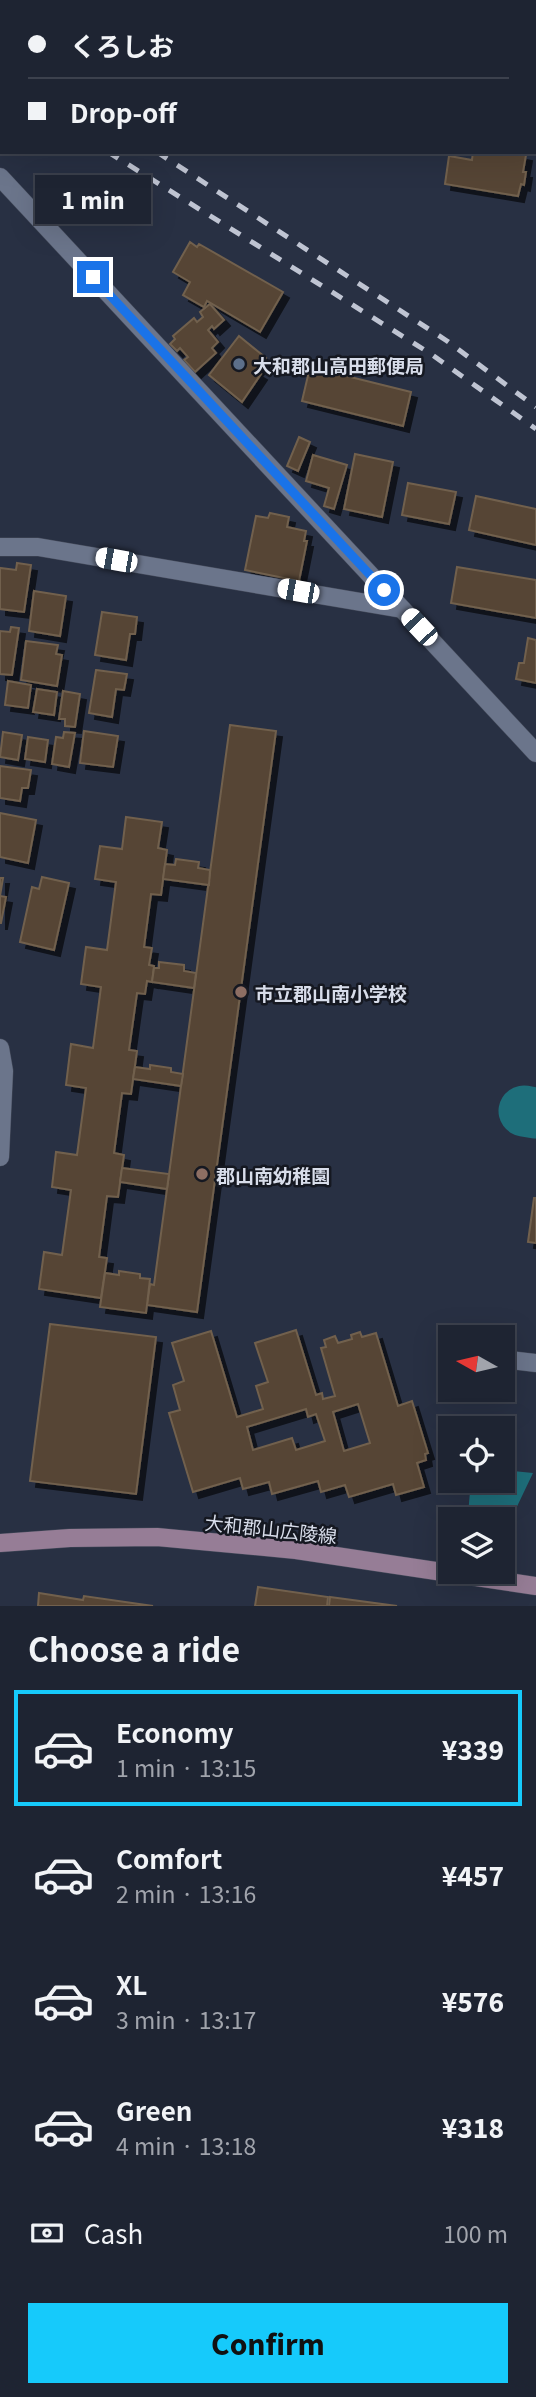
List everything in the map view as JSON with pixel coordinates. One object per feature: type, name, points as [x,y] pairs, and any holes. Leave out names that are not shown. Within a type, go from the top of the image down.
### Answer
[{"type":"main road","name":"大和郡山広陵線","points":[[0,1543],[70,1538],[158,1537],[296,1550],[536,1586]]},
{"type":"street","points":[[0,177],[536,753]]},
{"type":"street","points":[[0,547],[38,547],[402,609]]},
{"type":"street","points":[[0,1048],[5,1071],[0,1157]]},
{"type":"street","points":[[515,1361],[536,1363]]},
{"type":"shaded area","points":[[515,1471],[533,1473],[515,1511],[515,1507],[469,1507],[470,1493],[515,1493]]},
{"type":"building","points":[[473,154],[526,155],[524,185],[521,184],[518,196],[445,184],[449,156],[472,160]]},
{"type":"building","points":[[190,242],[197,247],[199,244],[283,292],[260,332],[207,301],[204,307],[183,295],[190,282],[173,272]]},
{"type":"building","points":[[210,304],[224,320],[214,329],[212,326],[208,330],[218,342],[212,348],[216,353],[195,372],[184,360],[188,357],[180,348],[177,351],[170,344],[175,339],[173,336],[194,318],[197,322],[203,317],[200,312]]},
{"type":"building","name":"大和郡山高田郵便局","points":[[239,336],[266,358],[256,371],[261,374],[242,402],[209,375]]},
{"type":"building","points":[[310,367],[411,392],[403,426],[302,401]]},
{"type":"building","points":[[299,437],[310,442],[298,471],[287,466]]},
{"type":"building","points":[[355,454],[393,462],[382,517],[344,509]]},
{"type":"building","points":[[313,455],[347,465],[334,509],[324,506],[329,488],[306,481]]},
{"type":"building","points":[[408,483],[456,492],[449,524],[402,515]]},
{"type":"building","points":[[476,496],[536,509],[536,545],[469,530]]},
{"type":"building","points":[[270,513],[289,517],[287,527],[306,531],[304,541],[307,541],[299,581],[245,570],[256,516],[268,518]]},
{"type":"building","points":[[17,563],[31,565],[24,612],[0,609],[0,568],[16,570]]},
{"type":"building","points":[[457,567],[536,580],[536,618],[451,603]]},
{"type":"building","points":[[34,591],[66,596],[60,636],[29,631]]},
{"type":"building","points":[[102,612],[137,617],[135,634],[130,634],[126,660],[95,655]]},
{"type":"building","points":[[11,627],[19,628],[12,675],[0,674],[0,631],[10,632]]},
{"type":"building","points":[[528,638],[536,640],[536,683],[516,679],[519,663],[524,663]]},
{"type":"building","points":[[26,641],[58,645],[56,654],[62,655],[57,686],[21,680]]},
{"type":"building","points":[[96,670],[127,674],[124,690],[116,689],[112,717],[89,713]]},
{"type":"building","points":[[8,681],[31,685],[28,708],[5,705]]},
{"type":"building","points":[[37,689],[57,692],[54,715],[33,712]]},
{"type":"building","points":[[63,691],[80,694],[75,727],[65,726],[65,719],[59,719]]},
{"type":"building","points":[[230,725],[276,731],[197,1312],[147,1305],[150,1284],[154,1285]]},
{"type":"building","points":[[84,731],[118,736],[113,767],[80,763]]},
{"type":"building","points":[[3,732],[22,735],[18,760],[0,757]]},
{"type":"building","points":[[64,732],[75,733],[69,767],[52,764],[56,737],[63,738]]},
{"type":"building","points":[[28,737],[48,740],[45,762],[25,759]]},
{"type":"building","points":[[0,766],[31,770],[28,788],[22,788],[20,801],[0,798]]},
{"type":"building","points":[[0,813],[36,820],[28,863],[0,857]]},
{"type":"building","points":[[126,817],[162,822],[158,848],[167,850],[161,895],[151,894],[144,947],[152,948],[149,965],[154,966],[152,982],[147,981],[145,994],[137,993],[129,1050],[137,1051],[131,1094],[122,1093],[114,1153],[124,1155],[118,1197],[107,1196],[99,1257],[107,1258],[101,1298],[39,1289],[44,1252],[62,1255],[71,1190],[52,1187],[56,1152],[77,1155],[86,1088],[66,1085],[71,1044],[93,1048],[101,987],[81,984],[86,947],[107,950],[116,882],[95,879],[100,846],[122,849]]},
{"type":"building","points":[[176,859],[199,862],[198,868],[210,870],[209,885],[163,879],[165,864],[175,865]]},
{"type":"building","points":[[42,877],[69,883],[54,950],[20,942],[32,887],[39,889]]},
{"type":"building","points":[[0,896],[6,897],[1,923],[0,923]]},
{"type":"building","points":[[159,962],[184,965],[184,971],[196,973],[194,988],[152,982],[154,968],[159,968]]},
{"type":"building","points":[[150,1065],[171,1068],[171,1072],[183,1074],[181,1086],[133,1079],[135,1067],[150,1069]]},
{"type":"building","points":[[122,1168],[169,1174],[167,1189],[120,1182]]},
{"type":"building","points":[[536,1198],[536,1243],[528,1242]]},
{"type":"building","points":[[119,1271],[140,1274],[140,1278],[150,1279],[146,1313],[100,1307],[105,1273],[119,1275]]},
{"type":"building","points":[[50,1324],[156,1337],[136,1494],[30,1481]]},
{"type":"building","points":[[296,1330],[316,1395],[322,1393],[323,1399],[335,1396],[321,1348],[326,1347],[324,1340],[335,1336],[338,1343],[352,1339],[351,1335],[360,1332],[362,1337],[376,1333],[398,1406],[412,1401],[428,1453],[425,1454],[426,1460],[417,1463],[424,1487],[396,1495],[393,1484],[349,1497],[345,1485],[321,1492],[318,1481],[272,1494],[269,1482],[243,1489],[240,1478],[193,1492],[169,1413],[180,1410],[173,1385],[184,1381],[172,1343],[211,1331],[237,1417],[263,1409],[256,1386],[268,1382],[255,1343]],"holes":[[[358,1404],[370,1443],[344,1451],[333,1412]],[[306,1409],[308,1417],[316,1414],[325,1441],[296,1450],[292,1438],[253,1450],[247,1427]]]},
{"type":"building","points":[[258,1587],[328,1597],[327,1606],[255,1606]]},
{"type":"building","points":[[39,1593],[83,1600],[84,1596],[153,1606],[38,1606]]},
{"type":"building","points":[[330,1597],[397,1606],[329,1606]]},
{"type":"waterway","points":[[524,1111],[536,1113]]},
{"type":"railway","points":[[111,154],[431,354],[536,429]]},
{"type":"railway","points":[[160,154],[447,341],[536,407]]},
{"type":"place","name":"大和郡山高田郵便局","points":[[239,364]]},
{"type":"place","name":"市立郡山南小学校","points":[[241,992]]},
{"type":"place","name":"郡山南幼稚園","points":[[202,1174]]},
{"type":"route","points":[[93,277],[384,590]]}]
